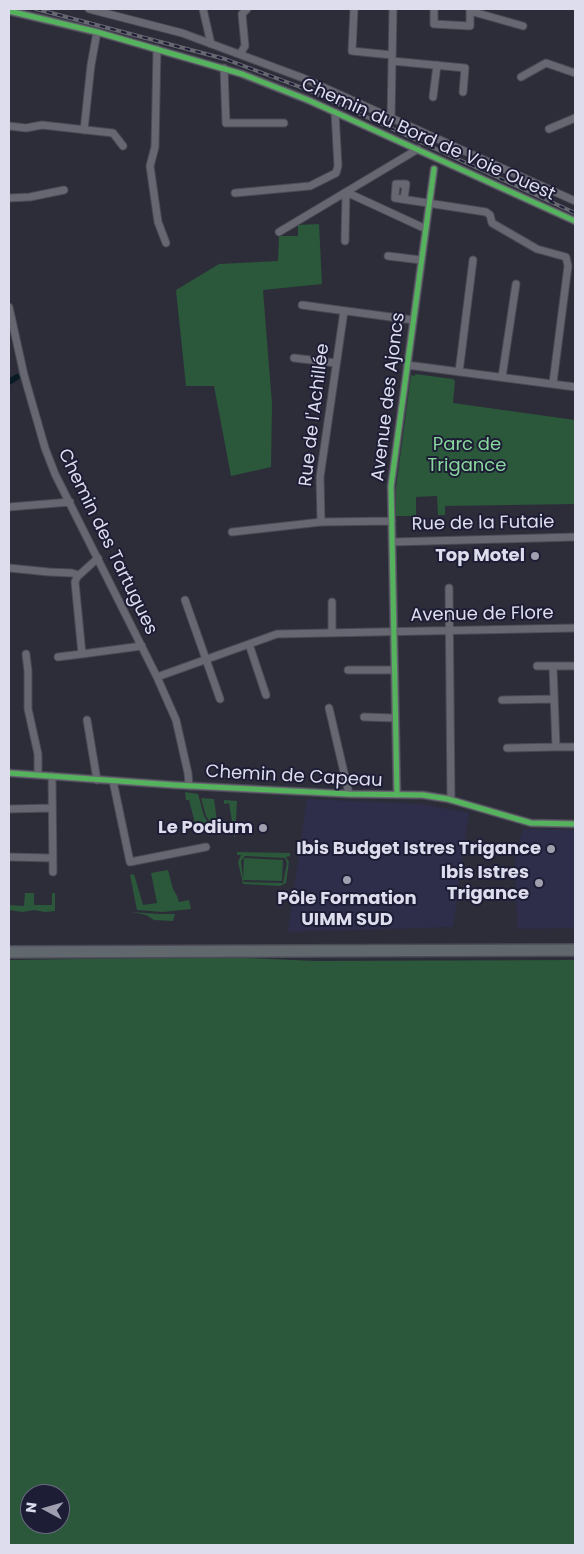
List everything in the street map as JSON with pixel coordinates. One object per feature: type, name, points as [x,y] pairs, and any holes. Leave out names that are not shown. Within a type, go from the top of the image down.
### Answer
[{"type":"main road","points":[[9,952],[575,950]]},
{"type":"street","points":[[89,9],[182,33],[303,78],[575,201]]},
{"type":"street","points":[[204,9],[211,44]]},
{"type":"street","points":[[240,54],[245,46],[242,14],[248,9]]},
{"type":"street","points":[[354,9],[352,51],[465,68],[463,92]]},
{"type":"street","points":[[391,118],[393,9]]},
{"type":"street","points":[[434,9],[434,24],[470,26],[470,10],[522,26]]},
{"type":"street","name":"Chemin du Bord de Voie Ouest","points":[[9,12],[97,32],[224,68],[308,100],[575,221]]},
{"type":"street","points":[[84,130],[91,65],[97,32]]},
{"type":"street","points":[[157,48],[155,148],[150,166],[158,222],[166,243]]},
{"type":"street","points":[[521,76],[546,63],[575,73]]},
{"type":"street","points":[[433,97],[437,65]]},
{"type":"street","points":[[224,68],[226,124],[284,123]]},
{"type":"street","points":[[235,193],[310,186],[336,173],[338,166],[335,112]]},
{"type":"street","points":[[550,129],[575,118]]},
{"type":"street","points":[[9,126],[26,128],[42,125],[113,133],[122,146]]},
{"type":"street","points":[[279,232],[418,149]]},
{"type":"street","name":"Avenue des Ajoncs","points":[[397,794],[391,486],[434,168]]},
{"type":"street","points":[[9,198],[30,197],[64,190]]},
{"type":"street","points":[[346,192],[426,229]]},
{"type":"street","points":[[345,241],[346,192]]},
{"type":"street","points":[[404,199],[486,212],[490,215],[492,223],[537,249],[566,257],[568,266],[553,383]]},
{"type":"street","points":[[388,256],[421,260]]},
{"type":"street","points":[[459,372],[473,260]]},
{"type":"street","points":[[502,377],[516,284]]},
{"type":"street","points":[[302,305],[413,320]]},
{"type":"street","name":"Chemin des Tartugues","points":[[9,307],[24,374],[44,448],[142,646],[176,720],[190,786]]},
{"type":"street","name":"Rue de l'Achillée","points":[[321,522],[320,477],[344,311]]},
{"type":"street","points":[[294,358],[336,363]]},
{"type":"street","points":[[407,365],[575,387]]},
{"type":"street","points":[[9,507],[70,502]]},
{"type":"street","points":[[232,532],[321,522],[392,521]]},
{"type":"street","name":"Rue de la Futaie","points":[[392,542],[575,537]]},
{"type":"street","points":[[82,654],[75,582],[79,575],[98,558]]},
{"type":"street","points":[[9,568],[79,575]]},
{"type":"street","points":[[449,588],[451,800]]},
{"type":"street","points":[[185,600],[220,699]]},
{"type":"street","points":[[332,602],[332,632]]},
{"type":"street","name":"Avenue de Flore","points":[[157,677],[276,634],[575,628]]},
{"type":"street","points":[[249,644],[266,695]]},
{"type":"street","points":[[58,656],[142,646]]},
{"type":"street","points":[[26,654],[28,709],[38,754],[38,775]]},
{"type":"street","points":[[537,666],[575,666]]},
{"type":"street","points":[[553,667],[556,747]]},
{"type":"street","points":[[348,670],[394,670]]},
{"type":"street","points":[[502,700],[554,699]]},
{"type":"street","points":[[329,708],[349,794]]},
{"type":"street","points":[[364,717],[395,718]]},
{"type":"street","points":[[87,720],[97,780]]},
{"type":"street","points":[[507,748],[575,747]]},
{"type":"street","name":"Chemin de Capeau","points":[[9,773],[190,786],[349,794],[423,795],[451,800],[531,823],[575,824]]},
{"type":"street","points":[[52,776],[53,872]]},
{"type":"street","points":[[113,781],[130,862],[206,847]]},
{"type":"street","points":[[9,808],[52,808]]},
{"type":"street","points":[[9,857],[52,858]]},
{"type":"shaded area","points":[[307,799],[420,804],[469,813],[453,927],[288,932]]},
{"type":"shaded area","points":[[523,829],[575,830],[575,928],[517,929],[515,858]]},
{"type":"green space","points":[[319,224],[322,284],[263,290],[272,404],[271,467],[231,476],[214,386],[186,386],[176,290],[219,264],[278,261],[279,236],[298,236],[298,225]]},
{"type":"green space","name":"Parc de Trigance","points":[[415,374],[453,379],[455,381],[453,403],[575,420],[575,504],[445,506],[445,515],[438,515],[437,496],[416,497],[416,516],[396,516],[396,488],[411,375],[415,376]]},
{"type":"green space","points":[[185,792],[198,794],[204,816],[209,824],[196,827]]},
{"type":"green space","points":[[201,798],[214,799],[219,836],[206,816]]},
{"type":"green space","points":[[224,800],[237,801],[235,840],[229,803],[224,804]]},
{"type":"green space","points":[[237,852],[290,853],[290,856],[286,857],[289,862],[286,883],[280,886],[243,884],[238,862],[241,855],[237,855]],"holes":[[[245,856],[285,858],[287,863],[283,883],[244,882],[243,880],[282,881],[283,860],[244,858],[243,879],[241,861]]]},
{"type":"green space","points":[[168,870],[179,902],[189,900],[191,909],[163,912],[137,910],[130,875],[134,874],[143,905],[157,903],[151,873]]},
{"type":"green space","points":[[25,893],[34,893],[34,905],[52,905],[52,893],[55,893],[55,911],[34,910],[23,912],[9,910],[9,905],[24,906]]},
{"type":"green space","points":[[132,912],[175,914],[173,921],[154,920],[146,915]]},
{"type":"green space","points":[[223,957],[316,961],[575,960],[575,1545],[9,1545],[9,960]]},
{"type":"waterway","points":[[9,382],[17,377]]},
{"type":"railway","points":[[36,9],[225,59],[308,90],[575,213]]},
{"type":"cycle path","points":[[9,11],[97,32],[242,74],[308,100],[575,221]]},
{"type":"cycle path","points":[[397,795],[391,486],[434,169]]},
{"type":"cycle path","points":[[9,773],[174,785],[349,794],[423,795],[448,799],[531,823],[575,824]]},
{"type":"place","name":"Top Motel","points":[[535,556]]},
{"type":"place","name":"Le Podium","points":[[263,828]]},
{"type":"place","name":"Ibis Budget Istres Trigance","points":[[551,849]]},
{"type":"place","name":"Pôle Formation UIMM SUD","points":[[347,880]]},
{"type":"place","name":"Ibis Istres Trigance","points":[[539,883]]}]
